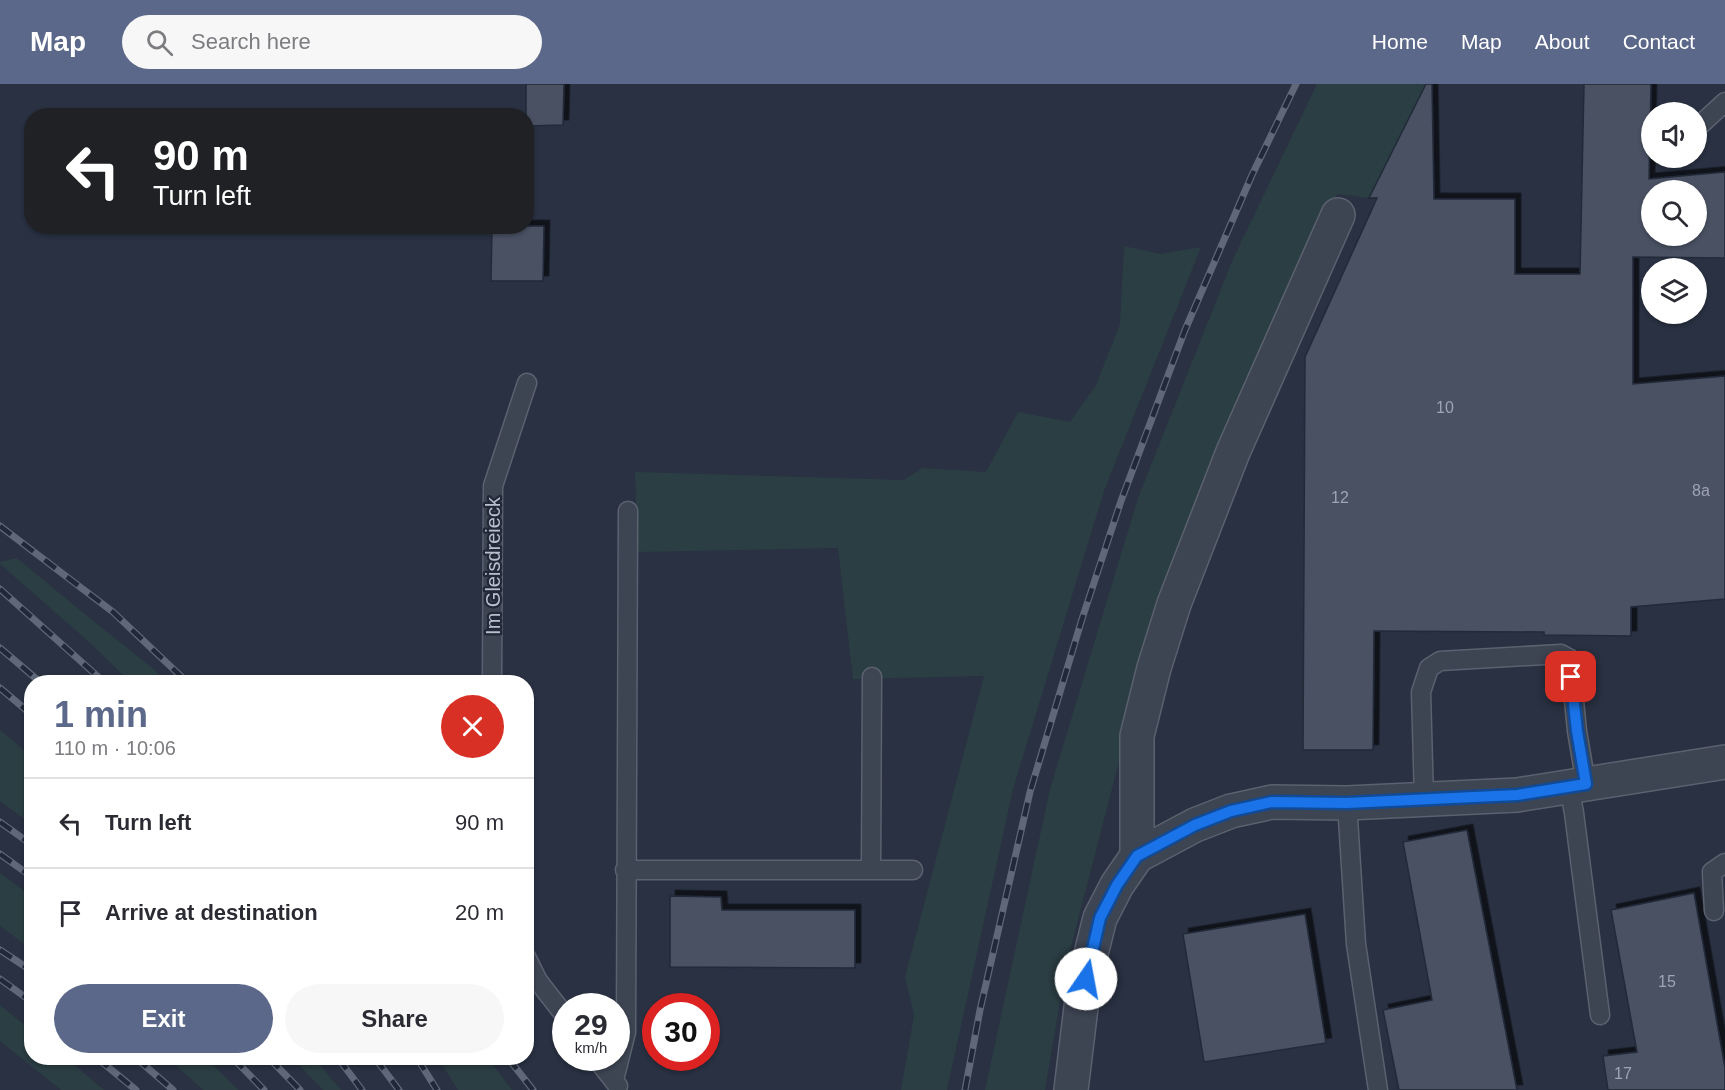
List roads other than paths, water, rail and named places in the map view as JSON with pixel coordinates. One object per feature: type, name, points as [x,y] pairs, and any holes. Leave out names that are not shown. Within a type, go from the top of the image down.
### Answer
[{"type":"street","points":[[1137,856],[1137,736],[1154,668],[1174,604],[1233,452],[1338,215]]},
{"type":"street","points":[[1071,1090],[1082,999],[1100,918],[1117,885],[1137,856],[1195,825],[1231,811],[1272,802],[1347,803],[1517,795],[1725,762]]},
{"type":"lane","points":[[1707,119],[1725,102]]},
{"type":"lane","name":"Im Gleisdreieck","points":[[492,675],[493,486],[527,383]]},
{"type":"lane","points":[[617,1085],[626,1032],[628,511]]},
{"type":"lane","points":[[1424,799],[1421,692],[1429,668],[1440,661],[1561,654],[1570,659],[1577,731],[1576,825],[1600,1015]]},
{"type":"lane","points":[[871,870],[873,677]]},
{"type":"lane","points":[[1347,803],[1356,944],[1378,1090]]},
{"type":"lane","points":[[1714,911],[1712,872],[1725,863]]},
{"type":"lane","points":[[626,870],[913,870]]},
{"type":"lane","points":[[534,973],[552,999]]},
{"type":"lane","points":[[606,1071],[617,1085]]},
{"type":"railway","points":[[965,1090],[980,1010],[1030,792],[1082,619],[1121,501],[1185,330],[1252,175],[1296,84]]},
{"type":"railway","points":[[0,526],[113,612],[180,675]]},
{"type":"railway","points":[[0,589],[96,675]]},
{"type":"railway","points":[[0,648],[32,675]]},
{"type":"railway","points":[[0,688],[24,708]]},
{"type":"railway","points":[[0,822],[24,839]]},
{"type":"railway","points":[[0,854],[24,871]]},
{"type":"railway","points":[[0,950],[24,966]]},
{"type":"railway","points":[[0,979],[24,996]]},
{"type":"railway","points":[[106,1065],[136,1090]]},
{"type":"railway","points":[[144,1065],[173,1090]]},
{"type":"railway","points":[[240,1065],[264,1090]]},
{"type":"railway","points":[[276,1065],[300,1090]]},
{"type":"railway","points":[[343,1065],[362,1090]]},
{"type":"railway","points":[[380,1065],[399,1090]]},
{"type":"railway","points":[[421,1065],[437,1090]]},
{"type":"railway","points":[[513,1065],[533,1090]]}]
